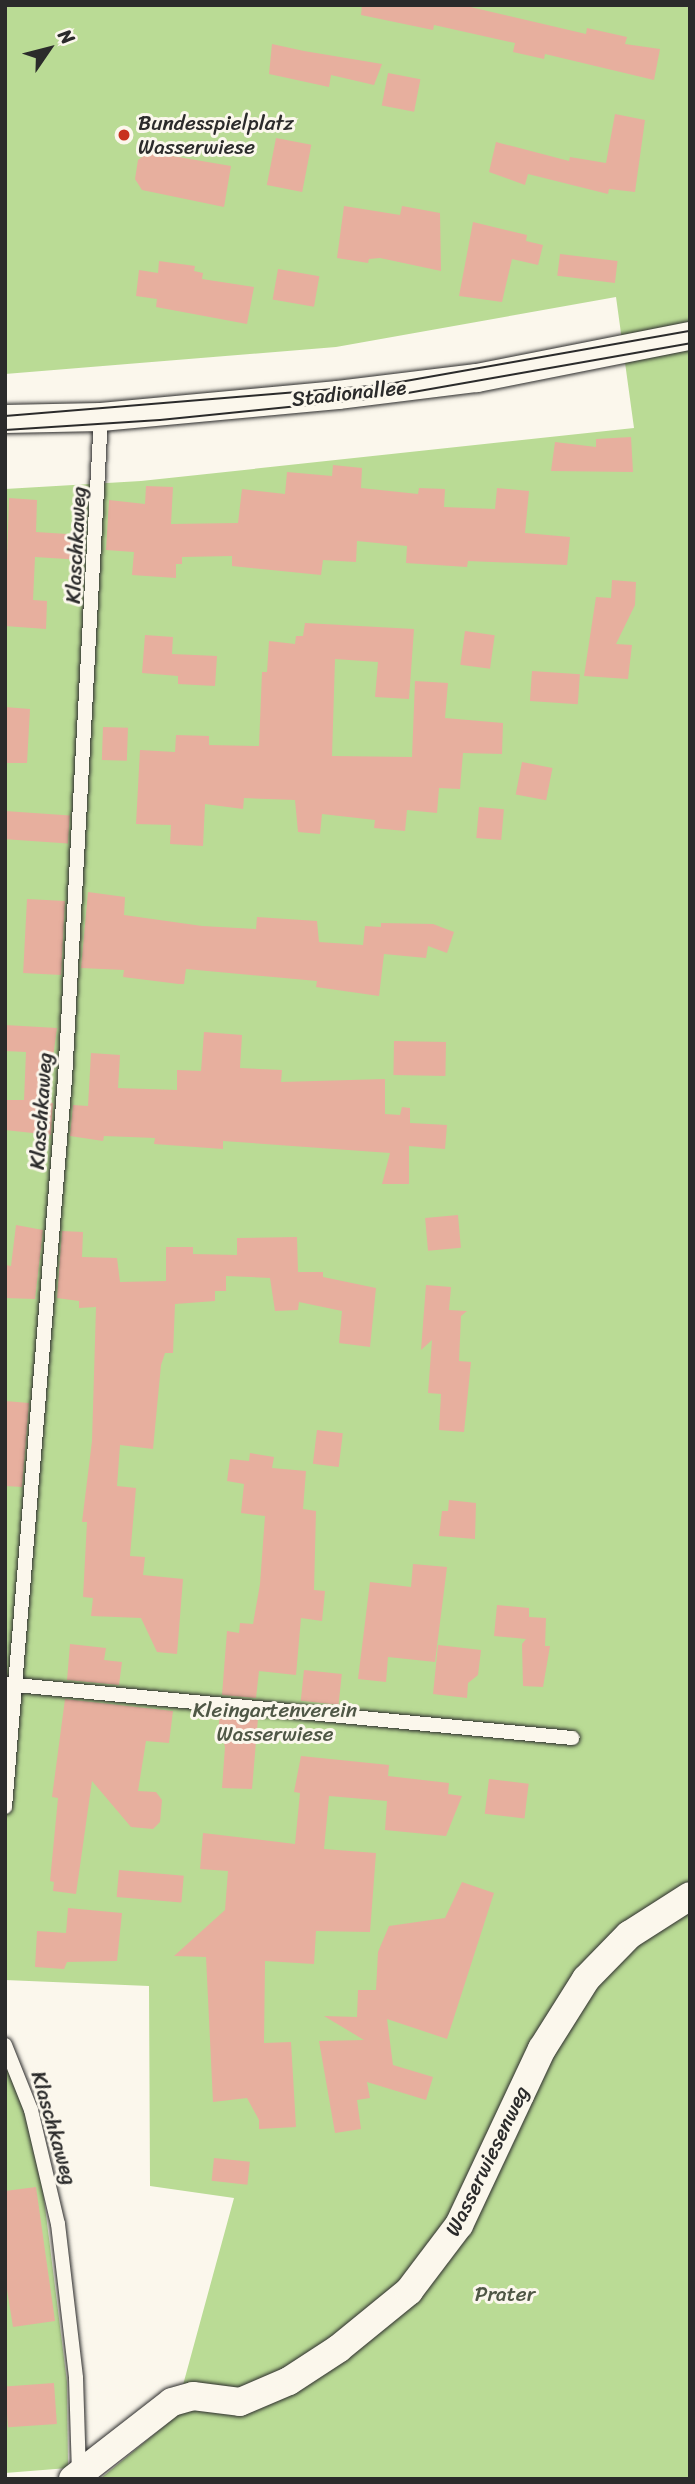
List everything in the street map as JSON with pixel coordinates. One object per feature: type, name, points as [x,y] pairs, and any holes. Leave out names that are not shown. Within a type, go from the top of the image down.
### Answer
[{"type":"street","name":"Stadionallee","points":[[5,419],[101,416],[477,378],[690,336]]},
{"type":"street","name":"Wasserwiesenweg","points":[[76,2477],[172,2402],[193,2396],[240,2402],[289,2381],[338,2349],[409,2291],[460,2225],[542,2049],[586,1979],[629,1935],[690,1896]]},
{"type":"lane","name":"Klaschkaweg","points":[[5,1807],[11,1685],[66,1066],[101,416]]},
{"type":"lane","points":[[11,1685],[572,1738]]},
{"type":"lane","name":"Klaschkaweg","points":[[5,2046],[31,2110],[58,2224],[76,2378],[76,2477]]},
{"type":"green space","points":[[5,5],[690,5],[690,2479],[100,2479],[174,2418],[234,2198],[150,2186],[149,1986],[5,1980],[5,489],[141,481],[634,428],[616,297],[336,347],[5,374]]},
{"type":"green space","points":[[5,2031],[42,2183],[67,2382],[68,2468],[5,2473]]},
{"type":"building","points":[[362,5],[462,5],[586,34],[587,28],[627,37],[625,44],[660,49],[654,80],[545,54],[544,59],[513,52],[515,43],[434,25],[433,30],[361,15]]},
{"type":"building","points":[[272,44],[382,64],[374,85],[331,75],[329,87],[269,74]]},
{"type":"building","points":[[388,73],[420,79],[414,112],[382,105]]},
{"type":"building","points":[[615,114],[645,120],[635,192],[609,189],[608,194],[528,174],[525,185],[489,172],[496,142],[569,161],[570,157],[606,163]]},
{"type":"building","points":[[276,138],[311,145],[302,192],[267,185]]},
{"type":"building","points":[[149,152],[231,166],[224,207],[142,190],[135,179],[138,160]]},
{"type":"building","points":[[344,206],[400,215],[402,206],[440,213],[441,271],[380,258],[369,259],[368,263],[337,258]]},
{"type":"building","points":[[473,222],[527,235],[526,241],[543,245],[538,265],[512,259],[502,302],[459,296]]},
{"type":"building","points":[[560,254],[618,261],[615,283],[557,276]]},
{"type":"building","points":[[159,261],[195,266],[194,271],[203,273],[202,279],[254,287],[247,324],[156,307],[157,299],[136,296],[139,270],[158,273]]},
{"type":"building","points":[[278,269],[319,276],[314,307],[273,300]]},
{"type":"building","points":[[631,437],[633,472],[551,471],[555,442],[596,447],[596,439]]},
{"type":"building","points":[[333,465],[362,468],[361,488],[418,494],[419,488],[445,489],[444,507],[495,509],[497,488],[529,491],[525,533],[570,537],[567,565],[468,561],[467,567],[406,563],[407,546],[357,541],[356,562],[323,560],[321,575],[232,566],[232,556],[182,557],[182,564],[176,564],[176,578],[132,575],[134,552],[106,550],[109,500],[145,504],[146,486],[173,487],[171,524],[238,523],[242,489],[285,494],[287,472],[332,476]]},
{"type":"building","points":[[9,498],[37,500],[36,532],[83,535],[82,560],[35,557],[33,600],[47,601],[46,629],[5,626]]},
{"type":"building","points":[[612,580],[636,582],[635,605],[616,644],[632,645],[628,679],[584,676],[596,597],[611,598]]},
{"type":"building","points":[[305,623],[414,629],[409,699],[375,697],[378,662],[335,659],[332,756],[412,757],[415,681],[448,683],[445,718],[503,723],[502,754],[463,753],[460,789],[439,788],[437,813],[407,810],[405,831],[374,828],[375,820],[322,814],[320,834],[298,832],[295,800],[244,798],[243,809],[205,804],[203,846],[170,844],[171,825],[136,824],[140,750],[175,752],[176,735],[209,736],[209,745],[259,746],[262,672],[267,672],[269,641],[295,644],[296,636],[303,636]]},
{"type":"building","points":[[465,631],[495,635],[490,669],[460,665]]},
{"type":"building","points":[[145,635],[173,637],[172,654],[217,656],[215,686],[178,684],[178,676],[142,673]]},
{"type":"building","points":[[532,671],[580,674],[578,704],[530,701]]},
{"type":"building","points":[[5,707],[30,709],[27,763],[5,763]]},
{"type":"building","points":[[103,727],[128,728],[127,761],[102,760]]},
{"type":"building","points":[[522,762],[552,768],[546,800],[516,794]]},
{"type":"building","points":[[479,807],[504,809],[501,840],[476,838]]},
{"type":"building","points":[[5,811],[70,816],[68,843],[5,839]]},
{"type":"building","points":[[88,892],[125,897],[124,915],[202,926],[256,929],[257,917],[317,921],[319,942],[363,945],[365,926],[381,927],[381,923],[433,924],[454,932],[447,953],[428,946],[426,958],[384,954],[379,996],[316,987],[317,981],[186,969],[184,984],[179,984],[123,977],[124,970],[81,968]]},
{"type":"building","points":[[27,899],[65,901],[61,975],[23,973]]},
{"type":"building","points":[[5,1025],[57,1028],[47,1102],[53,1103],[51,1135],[5,1130],[5,1100],[24,1100],[26,1052],[5,1051]]},
{"type":"building","points":[[204,1032],[242,1035],[240,1068],[282,1070],[281,1082],[385,1079],[385,1114],[400,1115],[402,1107],[410,1108],[410,1123],[447,1125],[445,1149],[409,1146],[409,1184],[382,1184],[390,1153],[223,1141],[223,1149],[154,1144],[155,1138],[104,1136],[103,1141],[70,1136],[73,1105],[88,1106],[91,1053],[120,1055],[118,1088],[177,1090],[177,1070],[201,1071]]},
{"type":"building","points":[[394,1041],[446,1042],[445,1076],[393,1075]]},
{"type":"building","points":[[458,1215],[461,1248],[428,1251],[425,1218]]},
{"type":"building","points":[[16,1225],[43,1230],[35,1299],[5,1298],[6,1265],[11,1266]]},
{"type":"building","points":[[62,1231],[83,1232],[82,1257],[117,1258],[120,1282],[166,1281],[166,1247],[193,1247],[193,1254],[237,1255],[237,1238],[297,1237],[298,1272],[323,1272],[323,1277],[376,1288],[370,1347],[339,1343],[342,1311],[299,1302],[298,1310],[275,1311],[270,1278],[226,1276],[226,1291],[215,1291],[215,1301],[175,1304],[173,1353],[165,1353],[161,1365],[153,1449],[120,1445],[117,1486],[136,1488],[130,1556],[145,1557],[143,1575],[183,1579],[177,1654],[157,1652],[141,1618],[91,1616],[93,1598],[83,1597],[87,1522],[82,1522],[92,1441],[96,1307],[79,1308],[79,1301],[57,1298]]},
{"type":"building","points":[[426,1285],[451,1287],[449,1310],[467,1311],[461,1316],[459,1361],[471,1362],[464,1432],[439,1430],[441,1394],[428,1393],[432,1340],[421,1350]]},
{"type":"building","points":[[5,1401],[29,1403],[22,1487],[5,1486]]},
{"type":"building","points":[[317,1430],[343,1433],[339,1467],[313,1464]]},
{"type":"building","points":[[250,1453],[274,1457],[272,1468],[306,1471],[303,1509],[316,1511],[314,1590],[325,1591],[322,1621],[301,1618],[296,1675],[259,1671],[256,1698],[222,1695],[227,1631],[239,1633],[240,1623],[253,1624],[260,1584],[265,1516],[241,1513],[244,1484],[227,1481],[230,1459],[249,1461]]},
{"type":"building","points":[[449,1500],[476,1503],[475,1539],[439,1536],[442,1511],[448,1511]]},
{"type":"building","points":[[413,1564],[447,1567],[435,1662],[388,1657],[386,1682],[358,1679],[370,1582],[411,1587]]},
{"type":"building","points":[[497,1605],[529,1608],[529,1617],[546,1618],[545,1646],[550,1646],[543,1687],[523,1686],[522,1644],[526,1639],[494,1636]]},
{"type":"building","points":[[70,1644],[106,1648],[104,1660],[122,1662],[119,1685],[67,1680]]},
{"type":"building","points":[[438,1645],[481,1650],[478,1675],[468,1683],[467,1698],[433,1694]]},
{"type":"building","points":[[304,1670],[342,1674],[339,1705],[301,1701]]},
{"type":"building","points":[[65,1699],[173,1711],[169,1743],[146,1741],[138,1791],[156,1792],[162,1800],[160,1822],[153,1829],[131,1827],[92,1781],[76,1894],[53,1891],[54,1882],[50,1881],[58,1798],[52,1797]]},
{"type":"building","points":[[220,1714],[258,1718],[252,1789],[222,1788],[225,1747],[223,1740],[217,1739]]},
{"type":"building","points":[[301,1756],[389,1765],[388,1776],[449,1783],[448,1794],[462,1796],[446,1836],[385,1830],[387,1801],[329,1796],[324,1849],[376,1853],[370,1932],[316,1931],[314,1964],[265,1961],[264,2043],[291,2042],[296,2127],[259,2129],[259,2120],[247,2098],[213,2102],[206,1957],[174,1956],[225,1910],[228,1871],[200,1869],[203,1833],[295,1844],[300,1793],[294,1792]]},
{"type":"building","points":[[489,1779],[529,1784],[524,1819],[485,1814]]},
{"type":"building","points":[[119,1870],[184,1876],[181,1903],[117,1897]]},
{"type":"building","points":[[462,1882],[494,1893],[447,2039],[387,2019],[393,2065],[433,2077],[426,2100],[367,2082],[370,2098],[357,2100],[361,2129],[335,2133],[319,2041],[364,2040],[324,2016],[357,2017],[358,1990],[376,1990],[378,1952],[389,1926],[445,1918]]},
{"type":"building","points":[[68,1908],[122,1913],[117,1961],[67,1962],[64,1969],[35,1967],[37,1931],[66,1933]]},
{"type":"building","points":[[214,2158],[250,2162],[247,2185],[212,2181]]},
{"type":"building","points":[[36,2187],[55,2321],[13,2327],[5,2277],[5,2191]]},
{"type":"building","points":[[54,2383],[57,2424],[8,2427],[5,2386]]},
{"type":"tram line","points":[[5,416],[383,385],[690,331]]},
{"type":"tram line","points":[[5,430],[160,420],[385,397],[690,343]]},
{"type":"place","name":"Bundesspielplatz Wasserwiese","points":[[124,135]]},
{"type":"park label","name":"Kleingartenverein Wasserwiese","points":[[275,1722]]},
{"type":"park label","name":"Prater","points":[[505,2294]]}]
